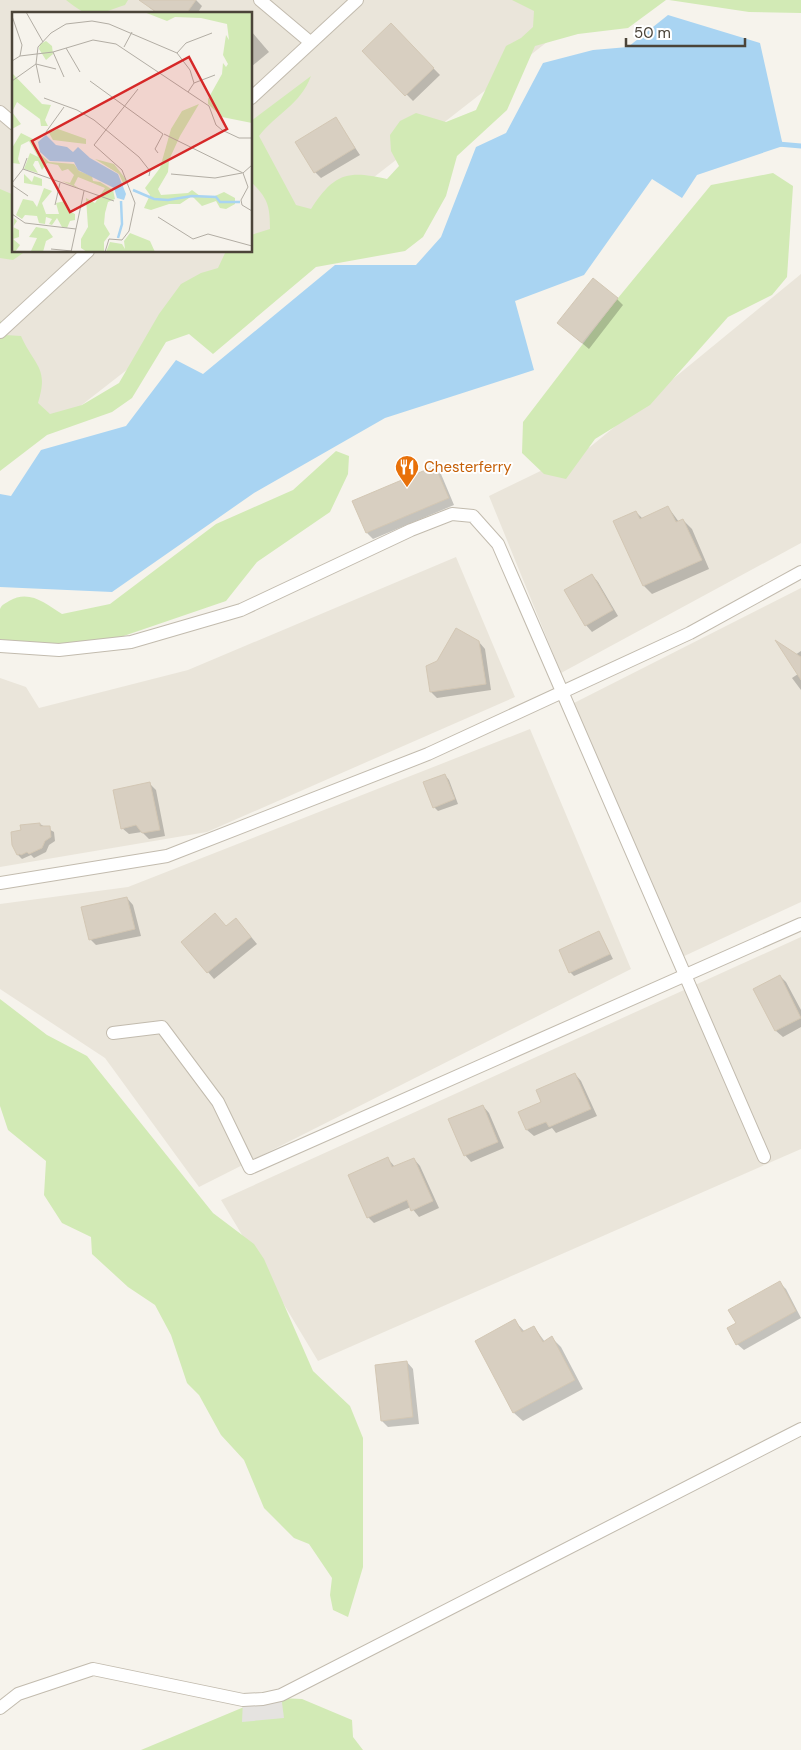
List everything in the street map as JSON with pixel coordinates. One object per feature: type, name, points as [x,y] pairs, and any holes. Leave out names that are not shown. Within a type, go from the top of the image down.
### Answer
[{"type":"street","points":[[260,0],[310,42]]},
{"type":"street","points":[[252,97],[357,0]]},
{"type":"street","points":[[0,112],[12,122]]},
{"type":"street","points":[[0,332],[87,252]]},
{"type":"street","points":[[0,646],[59,650],[131,642],[241,610],[411,530],[452,514],[473,516],[498,544],[764,1157]]},
{"type":"street","points":[[0,883],[167,856],[428,754],[690,633],[801,572]]},
{"type":"street","points":[[113,1033],[162,1028],[218,1102],[250,1168],[801,924]]},
{"type":"street","points":[[0,1708],[18,1694],[94,1669],[243,1700],[262,1700],[281,1695],[801,1429]]},
{"type":"shaded area","points":[[0,0],[601,0],[42,436],[0,438]]},
{"type":"shaded area","points":[[801,274],[801,543],[561,673],[489,496],[590,447]]},
{"type":"shaded area","points":[[456,557],[515,697],[207,832],[0,867],[0,678],[26,687],[39,708],[188,670]]},
{"type":"shaded area","points":[[801,588],[801,902],[680,958],[574,703]]},
{"type":"shaded area","points":[[530,729],[631,969],[199,1187],[105,1058],[0,989],[0,904],[128,887]]},
{"type":"shaded area","points":[[801,937],[801,1149],[318,1361],[221,1200]]},
{"type":"shaded area","points":[[281,1695],[284,1718],[242,1722],[243,1700]]},
{"type":"green space","points":[[66,0],[128,0],[125,5],[104,12],[85,12]]},
{"type":"green space","points":[[512,0],[666,0],[628,28],[578,34],[535,46],[507,110],[457,156],[446,196],[423,237],[405,251],[316,267],[213,354],[189,334],[166,342],[132,398],[112,412],[47,435],[0,471],[0,320],[5,335],[21,336],[39,368],[42,382],[38,403],[50,414],[82,405],[119,383],[159,314],[181,284],[201,273],[218,268],[226,252],[252,252],[252,235],[270,229],[267,203],[252,183],[252,120],[311,76],[307,86],[295,101],[259,136],[296,205],[311,209],[327,188],[343,177],[362,175],[387,179],[399,166],[391,151],[390,135],[400,121],[416,113],[446,122],[476,110],[506,46],[521,38],[533,27],[534,11]]},
{"type":"green space","points":[[669,0],[801,0],[801,13],[749,12]]},
{"type":"green space","points":[[773,173],[793,186],[787,277],[772,295],[728,317],[650,405],[595,439],[566,479],[544,474],[522,453],[523,422],[618,298],[711,185]]},
{"type":"green space","points":[[0,189],[12,194],[12,252],[25,252],[13,260],[0,258]]},
{"type":"green space","points":[[336,451],[349,456],[348,474],[330,512],[257,562],[226,601],[109,641],[25,646],[0,639],[0,609],[9,601],[23,596],[30,597],[43,602],[62,614],[110,604],[216,524],[293,490]]},
{"type":"green space","points":[[0,999],[47,1035],[87,1056],[213,1213],[254,1244],[264,1259],[313,1371],[350,1406],[363,1438],[363,1567],[348,1617],[333,1610],[330,1595],[332,1578],[309,1544],[294,1538],[264,1508],[244,1460],[221,1435],[199,1395],[187,1383],[171,1335],[155,1305],[128,1287],[92,1254],[91,1237],[62,1223],[44,1195],[46,1161],[8,1130],[0,1106]]},
{"type":"green space","points":[[263,1699],[302,1699],[352,1720],[353,1737],[363,1750],[141,1750]]},
{"type":"water","points":[[668,15],[760,43],[783,146],[697,175],[682,198],[652,179],[584,275],[515,301],[534,370],[385,418],[254,493],[112,592],[0,587],[0,494],[11,496],[41,450],[126,426],[176,360],[203,374],[335,265],[416,265],[441,237],[476,147],[506,133],[543,63],[593,50],[628,47]]},
{"type":"building","points":[[139,0],[196,0],[187,12],[156,12]]},
{"type":"building","points":[[391,23],[434,68],[405,96],[362,51]]},
{"type":"building","points":[[336,117],[355,148],[314,173],[295,142]]},
{"type":"building","points":[[593,278],[618,298],[582,343],[557,323]]},
{"type":"building","points":[[435,466],[449,498],[366,533],[352,501]]},
{"type":"building","points":[[668,506],[676,522],[683,519],[702,560],[643,586],[613,521],[636,511],[640,519]]},
{"type":"building","points":[[592,574],[613,610],[585,626],[564,590]]},
{"type":"building","points":[[456,628],[479,641],[486,684],[430,692],[426,666],[437,661]]},
{"type":"building","points":[[775,640],[801,657],[801,680]]},
{"type":"building","points":[[445,774],[455,799],[433,808],[423,782]]},
{"type":"building","points":[[150,782],[160,830],[142,833],[136,825],[121,829],[113,790]]},
{"type":"building","points":[[40,823],[40,826],[50,826],[51,837],[45,841],[42,848],[29,854],[27,852],[17,855],[12,845],[11,832],[21,830],[20,825]]},
{"type":"building","points":[[127,897],[135,929],[89,940],[81,907]]},
{"type":"building","points":[[215,913],[226,926],[236,918],[251,937],[207,973],[181,942]]},
{"type":"building","points":[[599,931],[610,954],[569,973],[559,950]]},
{"type":"building","points":[[780,975],[801,1018],[775,1031],[753,989]]},
{"type":"building","points":[[575,1073],[591,1109],[549,1127],[546,1122],[526,1130],[518,1112],[541,1102],[536,1090]]},
{"type":"building","points":[[483,1105],[498,1142],[464,1156],[448,1119]]},
{"type":"building","points":[[388,1157],[392,1167],[414,1158],[433,1201],[411,1211],[407,1200],[367,1218],[348,1175]]},
{"type":"building","points":[[780,1281],[796,1311],[736,1345],[727,1328],[736,1323],[728,1310]]},
{"type":"building","points":[[515,1319],[522,1332],[534,1326],[543,1342],[552,1336],[575,1380],[513,1413],[475,1341]]},
{"type":"building","points":[[407,1361],[413,1417],[381,1421],[375,1365]]},
{"type":"waterway","points":[[778,144],[801,146]]},
{"type":"place","name":"Chesterferry","points":[[407,488]]}]
